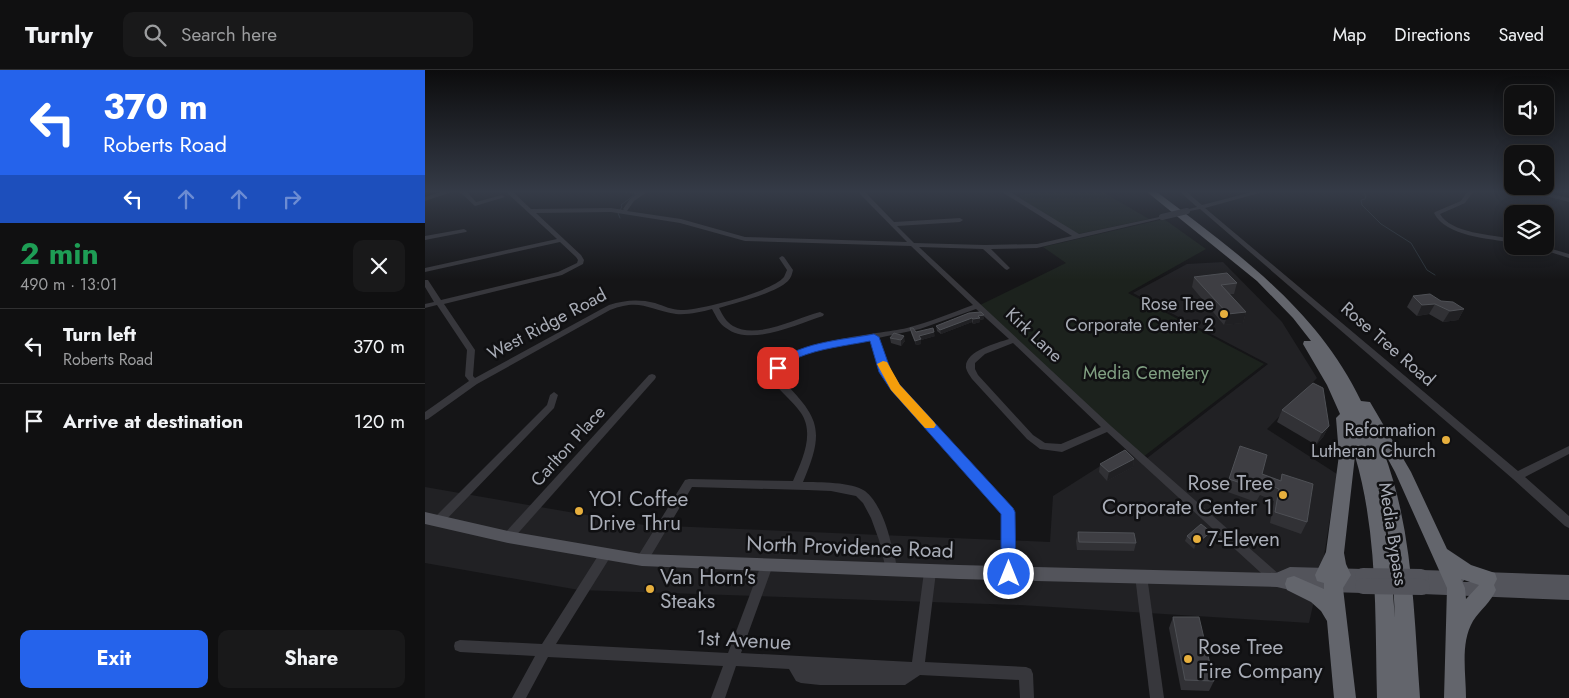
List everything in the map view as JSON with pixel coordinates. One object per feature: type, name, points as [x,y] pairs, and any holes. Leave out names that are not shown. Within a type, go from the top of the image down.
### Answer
[{"type":"highway","name":"Media Bypass","points":[[1179,221],[1257,284],[1295,325],[1329,376],[1345,406],[1358,440],[1374,496],[1383,570],[1388,698]]},
{"type":"highway","name":"Media Bypass","points":[[1188,221],[1266,282],[1296,314],[1324,349],[1350,392],[1365,424],[1379,460],[1390,499],[1403,592],[1409,698]]},
{"type":"highway","points":[[1324,349],[1360,397],[1395,456],[1441,553],[1453,583],[1455,698]]},
{"type":"highway","points":[[1329,376],[1343,417],[1347,444],[1335,553],[1335,560],[1345,580],[1337,622]]},
{"type":"highway","points":[[1441,553],[1465,572],[1487,584],[1462,622],[1455,646]]},
{"type":"highway","points":[[1285,582],[1321,598],[1333,612],[1337,622],[1345,698]]},
{"type":"main road","name":"North Providence Road","points":[[431,519],[509,537],[605,555],[643,560],[930,572],[1141,576],[1285,582],[1345,580],[1487,584],[1569,582]]},
{"type":"main road","name":"North Providence Road","points":[[1487,584],[1569,593]]},
{"type":"street","points":[[425,306],[548,278],[573,269],[580,264],[579,256],[541,221]]},
{"type":"street","points":[[682,221],[745,239],[985,247],[1037,246],[1143,221]]},
{"type":"street","name":"Kirk Lane","points":[[891,221],[914,246],[1108,428],[1285,582]]},
{"type":"street","points":[[894,224],[938,221]]},
{"type":"street","points":[[1053,221],[1077,236]]},
{"type":"street","name":"Rose Tree Road","points":[[1217,221],[1517,476],[1569,523]]},
{"type":"street","points":[[1442,221],[1461,231],[1504,238]]},
{"type":"street","points":[[425,238],[464,231]]},
{"type":"street","points":[[425,270],[562,240]]},
{"type":"street","points":[[985,247],[1007,268]]},
{"type":"street","points":[[1554,252],[1569,256]]},
{"type":"street","name":"West Ridge Road","points":[[425,417],[474,382],[595,313],[621,303],[644,303],[675,312],[691,312],[714,306],[767,290],[785,280],[790,270],[782,258]]},
{"type":"street","points":[[425,282],[437,303],[471,350],[469,376],[474,382]]},
{"type":"street","points":[[443,311],[465,297]]},
{"type":"street","points":[[714,306],[727,327],[747,333],[767,331],[820,314]]},
{"type":"street","points":[[796,486],[811,447],[810,425],[805,412],[777,380],[778,368],[791,357],[815,348],[919,327],[977,306]]},
{"type":"street","points":[[874,337],[885,372],[895,387],[1008,512],[1009,574]]},
{"type":"street","points":[[1014,340],[972,358],[969,365],[970,372],[1030,437],[1043,446],[1062,448],[1108,428]]},
{"type":"street","name":"Carlton Place","points":[[509,537],[652,377]]},
{"type":"street","points":[[431,519],[551,406],[554,395]]},
{"type":"street","points":[[1517,476],[1569,450]]},
{"type":"street","points":[[643,560],[689,483],[796,486],[845,488],[860,493],[871,508],[884,536],[891,570]]},
{"type":"street","points":[[519,698],[545,650],[605,555]]},
{"type":"street","points":[[718,698],[767,565]]},
{"type":"street","points":[[930,572],[918,669],[1026,674],[1027,698]]},
{"type":"street","points":[[1141,576],[1157,698]]},
{"type":"street","name":"1st Avenue","points":[[460,646],[792,662],[801,676],[820,678],[905,678],[918,669]]},
{"type":"shaded area","points":[[1223,262],[1282,322],[1317,378],[1267,429],[1337,474],[1324,556],[1309,623],[1020,605],[579,590],[425,563],[425,487],[644,525],[1050,542],[1053,496],[1127,449],[1146,459],[1268,364],[1133,293],[1187,264]]},
{"type":"green space","points":[[1057,221],[1138,221],[1078,234]]},
{"type":"green space","name":"Media Cemetery","points":[[1154,221],[1167,221],[1206,249],[1128,293],[1264,364],[1143,457],[980,305],[1066,263],[1043,247]]},
{"type":"building","points":[[1227,273],[1237,283],[1221,285],[1246,312],[1228,314],[1194,277]]},
{"type":"building","points":[[1430,294],[1441,301],[1453,302],[1464,309],[1450,311],[1435,304],[1422,305],[1413,296]]},
{"type":"building","points":[[981,312],[984,315],[978,316],[980,318],[972,318],[940,330],[936,326],[969,313]]},
{"type":"building","points":[[910,328],[913,328],[916,332],[933,328],[934,332],[919,336],[921,339],[915,341]]},
{"type":"building","points":[[894,333],[904,336],[901,340],[890,338]]},
{"type":"building","points":[[1313,383],[1323,388],[1329,426],[1322,433],[1282,410]]},
{"type":"building","points":[[1240,446],[1267,455],[1262,474],[1281,481],[1282,474],[1313,484],[1307,522],[1275,512],[1279,489],[1264,483],[1263,489],[1258,489],[1229,479]]},
{"type":"building","points":[[1125,450],[1134,459],[1109,472],[1100,464]]},
{"type":"building","points":[[1201,524],[1211,532],[1196,544],[1187,536]]},
{"type":"building","points":[[1078,532],[1134,533],[1136,543],[1079,542]]},
{"type":"building","name":"Rose Tree Fire Company","points":[[1173,617],[1199,617],[1214,681],[1185,680]]},
{"type":"waterway","points":[[1378,221],[1411,243],[1427,270],[1435,275]]},
{"type":"slow traffic","points":[[883,364],[885,372],[895,387],[929,425]]},
{"type":"place","name":"Rose Tree Corporate Center 2","points":[[1224,314]]},
{"type":"place","name":"Reformation Lutheran Church","points":[[1446,440]]},
{"type":"place","name":"Rose Tree Corporate Center 1","points":[[1283,495]]},
{"type":"place","name":"YO! Coffee Drive Thru","points":[[579,511]]},
{"type":"place","name":"7-Eleven","points":[[1197,539]]},
{"type":"place","name":"Van Horn's Steaks","points":[[650,589]]},
{"type":"place","name":"Rose Tree Fire Company","points":[[1188,659]]},
{"type":"route","points":[[778,368],[791,357],[815,348],[874,337],[885,372],[895,387],[1008,512],[1009,574]]}]
